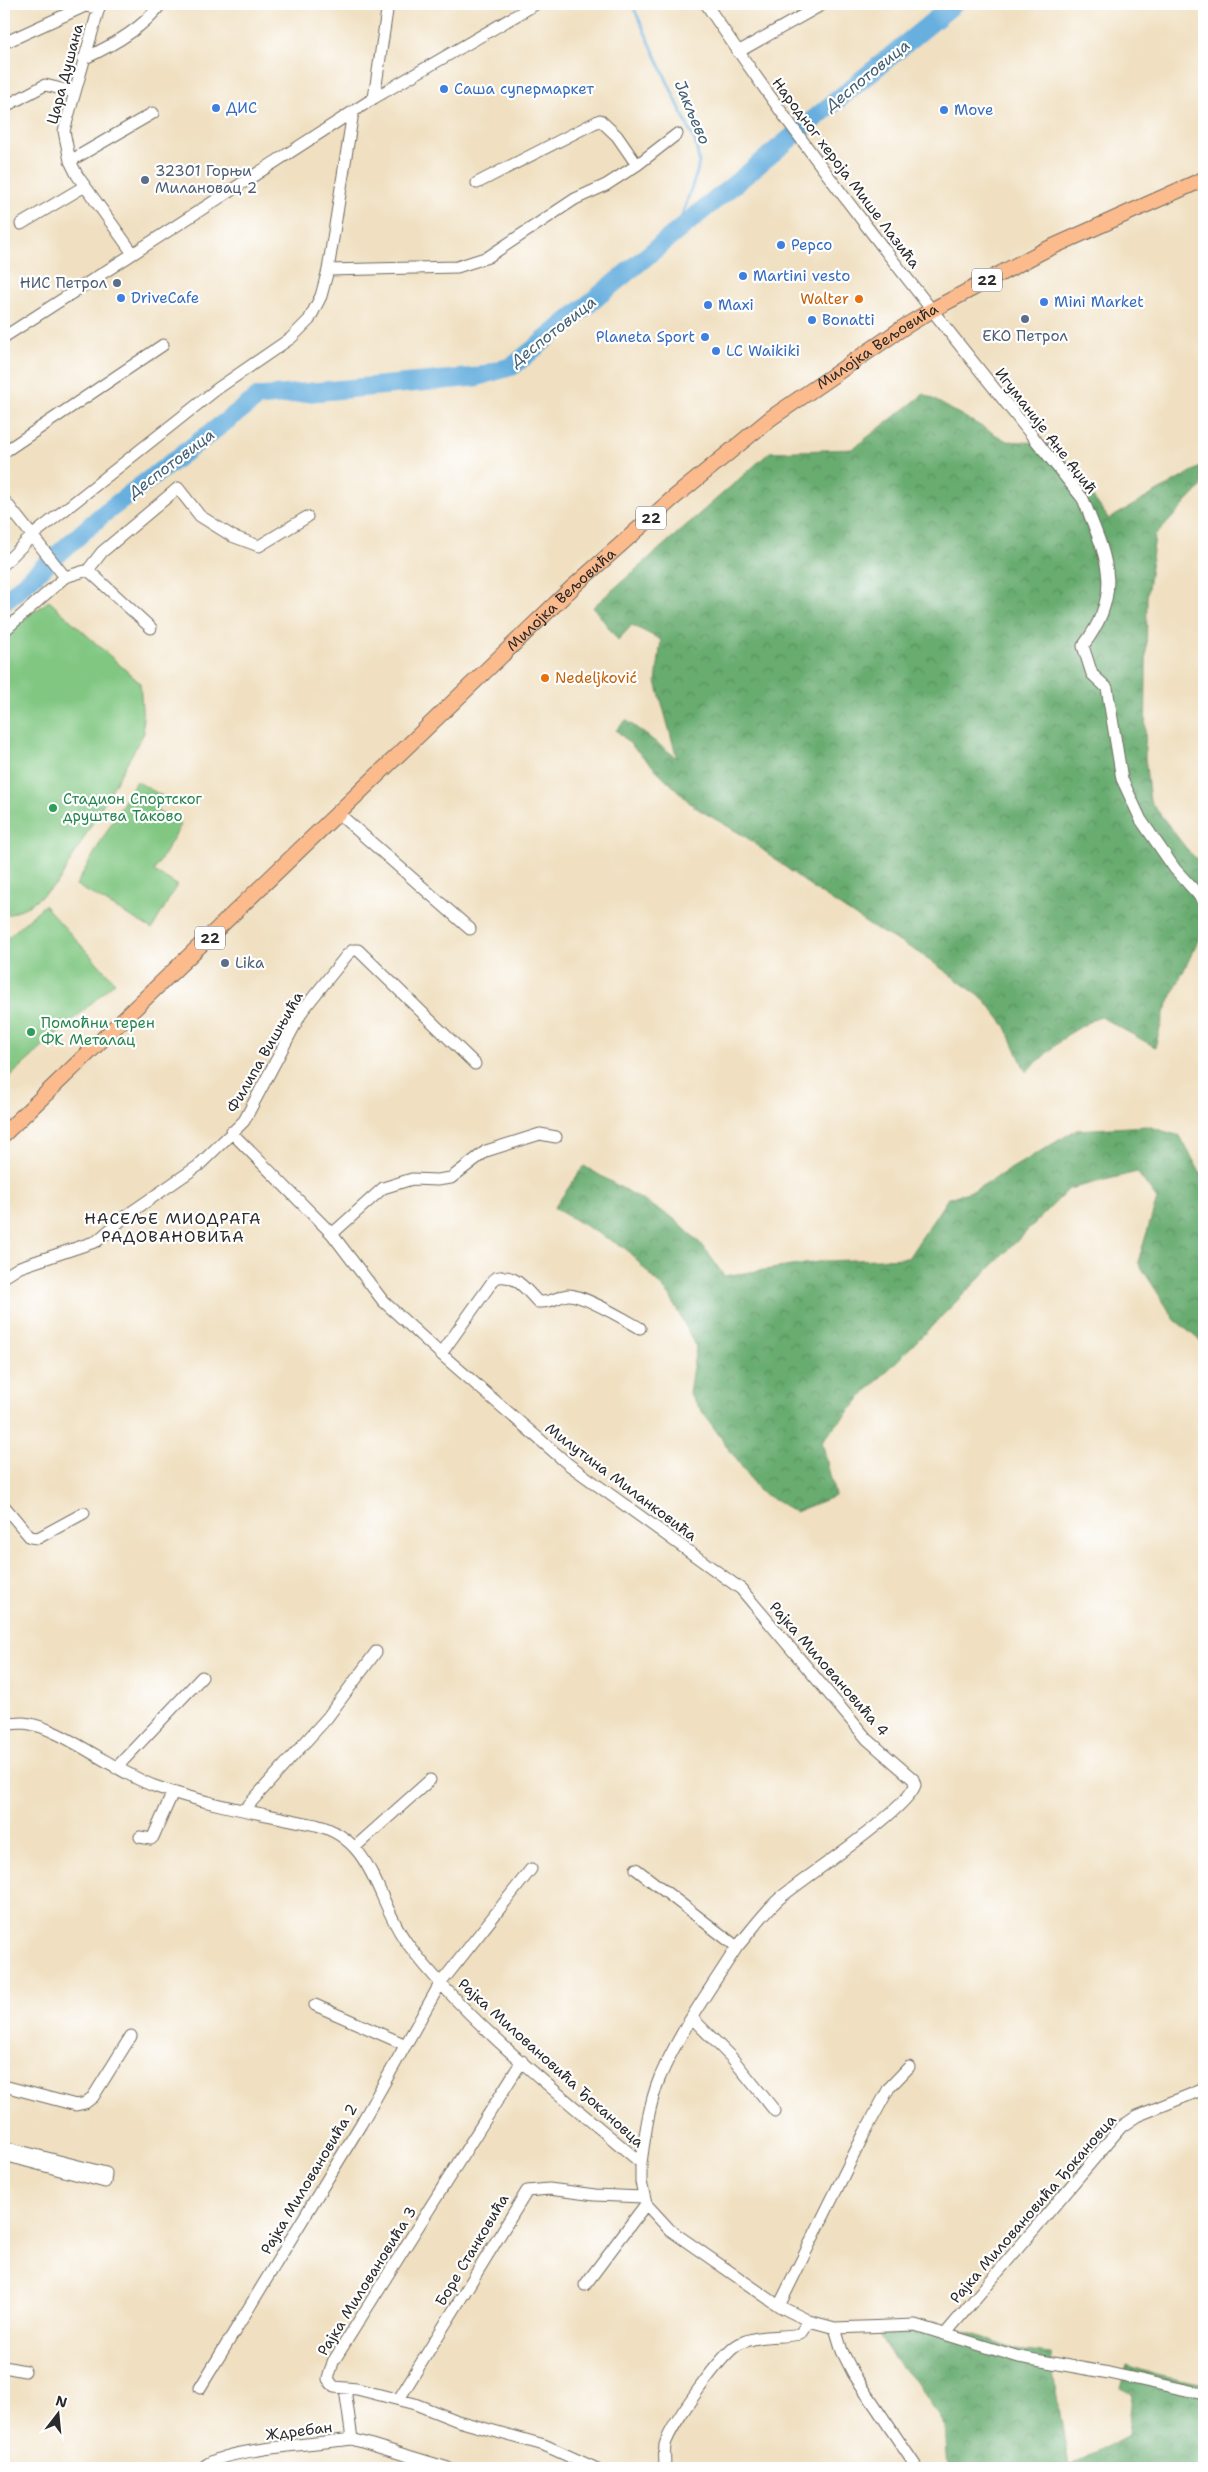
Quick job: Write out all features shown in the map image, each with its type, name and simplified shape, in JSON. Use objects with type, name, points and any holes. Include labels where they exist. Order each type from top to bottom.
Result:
[{"type":"main road","name":"Милојка Вељовића","points":[[4,1134],[574,586],[671,500],[784,408],[932,310],[1080,233],[1204,178]]},
{"type":"street","points":[[83,59],[105,49],[126,35],[144,22],[161,4]]},
{"type":"street","points":[[374,98],[388,4]]},
{"type":"street","points":[[4,336],[374,98],[536,4]]},
{"type":"street","name":"Народног хероја Мише Лазића","points":[[706,4],[785,119],[932,310]]},
{"type":"street","points":[[738,52],[823,4]]},
{"type":"street","points":[[4,43],[84,6],[99,6]]},
{"type":"street","name":"Цара Душана","points":[[99,6],[64,131],[70,161],[85,186],[132,252]]},
{"type":"street","points":[[4,107],[44,85],[74,92]]},
{"type":"street","points":[[4,564],[33,535],[217,389],[291,338],[309,320],[321,296],[328,270],[353,112]]},
{"type":"street","points":[[70,161],[153,113]]},
{"type":"street","points":[[478,183],[600,120],[617,136],[638,165]]},
{"type":"street","points":[[328,270],[457,267],[473,263],[488,257],[575,199],[613,181],[638,165],[677,134]]},
{"type":"street","points":[[21,224],[85,186]]},
{"type":"street","name":"Игуманије Ане Аџић","points":[[932,310],[1083,499],[1104,551],[1109,592],[1096,629],[1083,646],[1092,674],[1107,688],[1122,779],[1141,820],[1175,869],[1204,901]]},
{"type":"street","points":[[4,452],[162,345]]},
{"type":"street","points":[[4,631],[62,574],[88,570],[102,552],[178,488],[200,516],[232,536],[259,546],[307,516]]},
{"type":"street","points":[[4,500],[62,574]]},
{"type":"street","points":[[88,570],[151,628]]},
{"type":"street","points":[[338,814],[470,929]]},
{"type":"street","name":"Филипа Вишњића","points":[[4,1277],[20,1267],[96,1241],[127,1214],[198,1166],[244,1121],[303,1010],[353,950],[358,950],[475,1064]]},
{"type":"street","name":"Милутина Миланковића","points":[[231,1132],[332,1234],[383,1301],[440,1354],[568,1464],[741,1590]]},
{"type":"street","points":[[332,1234],[383,1188],[412,1179],[437,1180],[451,1178],[486,1151],[540,1134],[556,1137]]},
{"type":"street","points":[[440,1354],[495,1278],[504,1275],[514,1278],[538,1302],[550,1303],[567,1295],[580,1297],[640,1328]]},
{"type":"street","points":[[4,1506],[30,1537],[38,1538],[84,1513]]},
{"type":"street","name":"Рајка Миловановића 4","points":[[641,2163],[648,2116],[660,2078],[680,2038],[737,1947],[778,1900],[910,1797],[915,1785],[909,1774],[867,1739],[741,1590]]},
{"type":"street","points":[[244,1810],[327,1718],[376,1652]]},
{"type":"street","points":[[116,1768],[202,1677]]},
{"type":"street","name":"Рајка Миловановића Ђокановца","points":[[4,1725],[23,1723],[53,1732],[116,1768],[156,1787],[244,1810],[332,1829],[345,1837],[355,1847],[375,1879],[392,1920],[440,1984],[522,2061],[641,2163],[644,2201]]},
{"type":"street","points":[[355,1847],[430,1780]]},
{"type":"street","points":[[140,1838],[151,1839],[173,1792]]},
{"type":"street","points":[[636,1868],[737,1947]]},
{"type":"street","name":"Рајка Миловановића Ђокановца","points":[[440,1984],[531,1869]]},
{"type":"street","name":"Рајка Миловановића 2","points":[[200,2388],[361,2124],[440,1984]]},
{"type":"street","points":[[315,2005],[406,2045]]},
{"type":"street","points":[[693,2019],[732,2058],[775,2111]]},
{"type":"street","points":[[4,2086],[76,2105],[85,2103],[93,2098],[131,2036]]},
{"type":"street","name":"Рајка Миловановића 3","points":[[345,2389],[334,2387],[328,2379],[333,2362],[522,2061]]},
{"type":"street","points":[[779,2306],[864,2132],[889,2088],[909,2067]]},
{"type":"street","name":"Рајка Миловановића Ђокановца","points":[[946,2333],[1121,2127],[1137,2116],[1204,2088]]},
{"type":"street","points":[[4,2146],[106,2173],[104,2182],[4,2155]]},
{"type":"street","name":"Боре Станковића","points":[[399,2399],[527,2192],[549,2189],[644,2201]]},
{"type":"street","points":[[585,2285],[644,2201],[670,2230],[779,2306],[808,2322],[835,2328],[915,2325],[1019,2357],[1146,2380],[1204,2394]]},
{"type":"street","points":[[665,2468],[665,2445],[672,2430],[725,2354],[738,2344],[752,2339],[800,2334],[808,2322]]},
{"type":"street","points":[[835,2328],[842,2351],[853,2373],[918,2468]]},
{"type":"street","points":[[4,2367],[25,2371]]},
{"type":"street","points":[[345,2389],[357,2389],[399,2399],[458,2421],[544,2445],[595,2468]]},
{"type":"street","name":"Ждребан","points":[[203,2468],[222,2457],[246,2452],[352,2439],[345,2389]]},
{"type":"street","points":[[352,2439],[448,2468]]},
{"type":"green space","points":[[924,394],[1007,441],[1054,444],[1109,519],[1200,467],[1202,486],[1155,536],[1147,597],[1145,758],[1150,801],[1189,852],[1204,865],[1204,928],[1165,1010],[1155,1047],[1099,1016],[1067,1035],[1026,1072],[1006,1027],[985,1000],[920,953],[872,927],[814,889],[746,837],[693,806],[616,730],[626,720],[677,758],[656,682],[661,640],[632,625],[618,640],[593,607],[770,452],[852,449]]},
{"type":"green space","name":"Стадион Спортског друштва Таково","points":[[49,601],[140,683],[144,733],[58,883],[28,906],[4,917],[4,639],[22,621]]},
{"type":"green space","points":[[136,781],[164,797],[157,811],[181,825],[154,871],[177,885],[152,929],[76,885]]},
{"type":"green space","name":"Помоћни терен ФК Металац","points":[[44,905],[115,982],[4,1082],[4,941]]},
{"type":"green space","points":[[1147,1126],[1180,1136],[1204,1180],[1204,1344],[1175,1320],[1138,1262],[1157,1199],[1137,1172],[1069,1189],[867,1391],[822,1441],[835,1496],[795,1512],[759,1491],[689,1393],[696,1347],[670,1296],[626,1249],[554,1208],[584,1166],[673,1218],[703,1246],[724,1276],[825,1261],[908,1258],[948,1198],[975,1190],[1076,1130]]},
{"type":"green space","points":[[938,2321],[1016,2350],[1050,2354],[1069,2467],[1128,2435],[1132,2394],[1120,2388],[1127,2365],[1156,2375],[1204,2385],[1204,2468],[948,2468],[945,2427],[920,2387],[894,2359],[876,2330]]},
{"type":"waterway","name":"Јакљево","points":[[632,4],[696,144],[699,162],[697,172],[676,233]]},
{"type":"waterway","name":"Деспотовица","points":[[4,602],[102,515],[258,397],[476,377],[513,366],[954,4]]},
{"type":"place","name":"Саша супермаркет","points":[[444,89]]},
{"type":"place","name":"ДИС","points":[[216,108]]},
{"type":"place","name":"Move","points":[[944,110]]},
{"type":"place","name":"32301 Горњи Милановац 2","points":[[145,180]]},
{"type":"place","name":"Pepco","points":[[781,245]]},
{"type":"place","name":"Martini vesto","points":[[743,276]]},
{"type":"place","name":"НИС Петрол","points":[[117,283]]},
{"type":"place","name":"DriveCafe","points":[[121,298]]},
{"type":"place","name":"Walter","points":[[859,299]]},
{"type":"place","name":"Mini Market","points":[[1044,302]]},
{"type":"place","name":"Maxi","points":[[708,305]]},
{"type":"place","name":"ЕКО Петрол","points":[[1025,319]]},
{"type":"place","name":"Bonatti","points":[[812,320]]},
{"type":"place","name":"Planeta Sport","points":[[705,337]]},
{"type":"place","name":"LC Waikiki","points":[[716,351]]},
{"type":"place","name":"Nedeljković","points":[[545,678]]},
{"type":"place","name":"Стадион Спортског друштва Таково","points":[[53,808]]},
{"type":"place","name":"Lika","points":[[225,963]]},
{"type":"place","name":"Помоћни терен ФК Металац","points":[[31,1032]]},
{"type":"district","name":"НАСЕЉЕ МИОДРАГА РАДОВАНОВИЋА","points":[[173,1227]]}]
